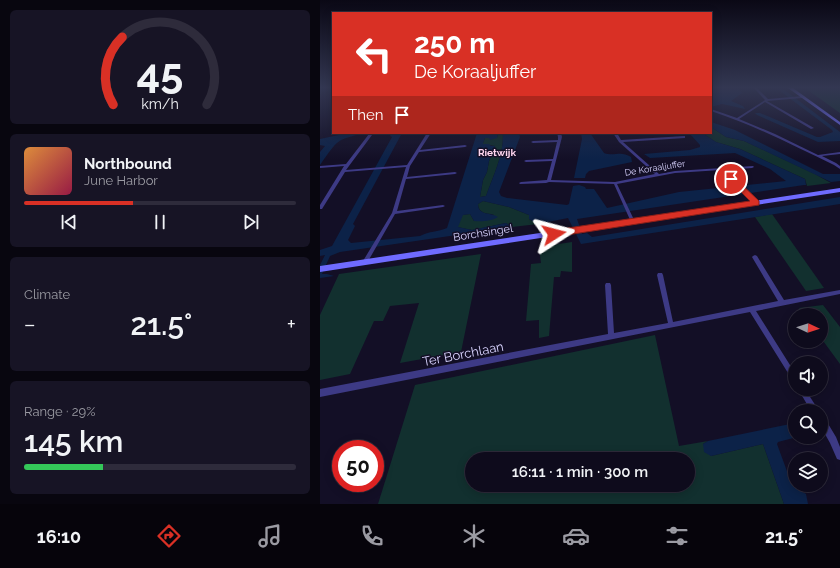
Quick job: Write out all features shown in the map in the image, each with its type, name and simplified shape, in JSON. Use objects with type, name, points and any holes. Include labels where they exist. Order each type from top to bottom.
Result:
[{"type":"main road","points":[[822,112],[840,124]]},
{"type":"main road","name":"Borchsingel","points":[[320,269],[840,190]]},
{"type":"street","points":[[716,112],[738,118],[835,164],[840,168]]},
{"type":"street","points":[[738,118],[749,112]]},
{"type":"street","points":[[784,112],[812,128]]},
{"type":"street","points":[[365,262],[394,213],[408,166],[427,134]]},
{"type":"street","points":[[549,181],[559,141],[559,134]]},
{"type":"street","points":[[616,134],[620,141],[658,175]]},
{"type":"street","points":[[320,208],[347,165],[370,135]]},
{"type":"street","points":[[620,141],[684,137]]},
{"type":"street","points":[[533,142],[559,141]]},
{"type":"street","points":[[418,151],[465,146]]},
{"type":"street","points":[[817,156],[840,153]]},
{"type":"street","points":[[526,161],[554,160]]},
{"type":"street","points":[[320,167],[347,165]]},
{"type":"street","points":[[343,171],[408,166]]},
{"type":"street","name":"De Koraaljuffer","points":[[521,183],[549,181],[615,183],[675,172],[752,167]]},
{"type":"street","points":[[722,169],[756,203]]},
{"type":"street","points":[[405,178],[455,173]]},
{"type":"street","name":"De Koraaljuffer","points":[[615,183],[633,222]]},
{"type":"street","points":[[394,213],[443,206]]},
{"type":"street","points":[[755,257],[782,303]]},
{"type":"street","points":[[660,275],[671,324]]},
{"type":"street","points":[[608,285],[611,337]]},
{"type":"street","name":"Ter Borchlaan","points":[[320,393],[840,292]]},
{"type":"street","points":[[751,309],[788,368]]},
{"type":"street","points":[[828,432],[840,456]]},
{"type":"green space","points":[[712,128],[726,137],[744,141],[831,183],[807,186],[805,179],[740,149],[716,142],[704,134],[712,134]]},
{"type":"green space","points":[[498,134],[503,134],[500,157],[486,196],[480,197],[483,180],[495,146],[483,143],[485,138],[497,138]]},
{"type":"green space","points":[[483,201],[509,207],[529,215],[529,219],[538,224],[512,227],[506,223],[472,230],[457,227],[462,215],[470,214],[474,221],[494,214],[485,213],[479,209],[478,204]]},
{"type":"green space","points":[[772,214],[824,288],[806,291],[755,217]]},
{"type":"green space","points":[[572,242],[572,272],[561,271],[560,277],[554,277],[549,336],[539,338],[539,320],[526,321],[531,264],[541,263],[539,247]]},
{"type":"green space","points":[[481,254],[461,352],[400,363],[419,303],[390,306],[383,321],[374,321],[350,374],[320,380],[320,315],[339,274]]},
{"type":"green space","points":[[823,305],[825,308],[799,308]]},
{"type":"green space","points":[[828,311],[840,327],[840,364],[828,348]]},
{"type":"green space","points":[[655,335],[679,446],[708,441],[703,444],[711,456],[763,444],[784,504],[378,504],[382,492],[384,492],[384,485],[415,385]]},
{"type":"water","points":[[807,112],[813,112],[840,132],[840,141],[818,142],[755,113],[760,113],[817,137],[833,132]]},
{"type":"water","points":[[712,122],[735,130],[823,174],[840,174],[840,181],[831,182],[744,141],[726,137],[712,128]]},
{"type":"water","points":[[343,134],[361,134],[348,137],[338,142],[330,150],[320,165],[320,152],[325,146],[320,145],[320,139]]},
{"type":"water","points":[[391,134],[401,134],[353,224],[355,226],[348,240],[351,243],[420,236],[447,228],[477,134],[498,134],[497,138],[490,140],[489,138],[485,138],[483,143],[495,146],[483,180],[480,197],[486,196],[495,173],[502,149],[503,134],[519,134],[520,137],[499,192],[501,196],[507,198],[567,205],[569,204],[573,186],[579,185],[585,187],[586,189],[594,189],[607,208],[679,192],[786,181],[770,169],[735,153],[650,158],[644,154],[690,150],[700,147],[700,145],[690,134],[704,134],[716,142],[740,149],[805,179],[806,185],[577,219],[582,234],[587,233],[592,237],[840,197],[840,204],[581,244],[568,218],[538,224],[529,219],[529,215],[509,207],[483,201],[478,204],[480,210],[498,217],[490,220],[474,221],[470,214],[463,215],[458,227],[472,230],[506,223],[512,227],[340,252],[330,256],[322,274],[334,276],[320,278],[320,265],[325,255],[320,256],[320,250],[332,246],[392,137],[390,136]]},
{"type":"water","points":[[581,134],[591,134],[604,153],[624,154],[631,157],[632,162],[589,171],[585,178],[574,178],[582,139]]},
{"type":"water","points":[[788,424],[788,439],[778,442],[777,444],[788,474],[788,492],[804,492],[806,494],[808,504],[784,504],[763,444],[711,456],[704,452],[703,444],[708,441]]},
{"type":"district","name":"Rietwijk","points":[[497,152]]},
{"type":"route","points":[[554,234],[756,203],[731,179]]}]
